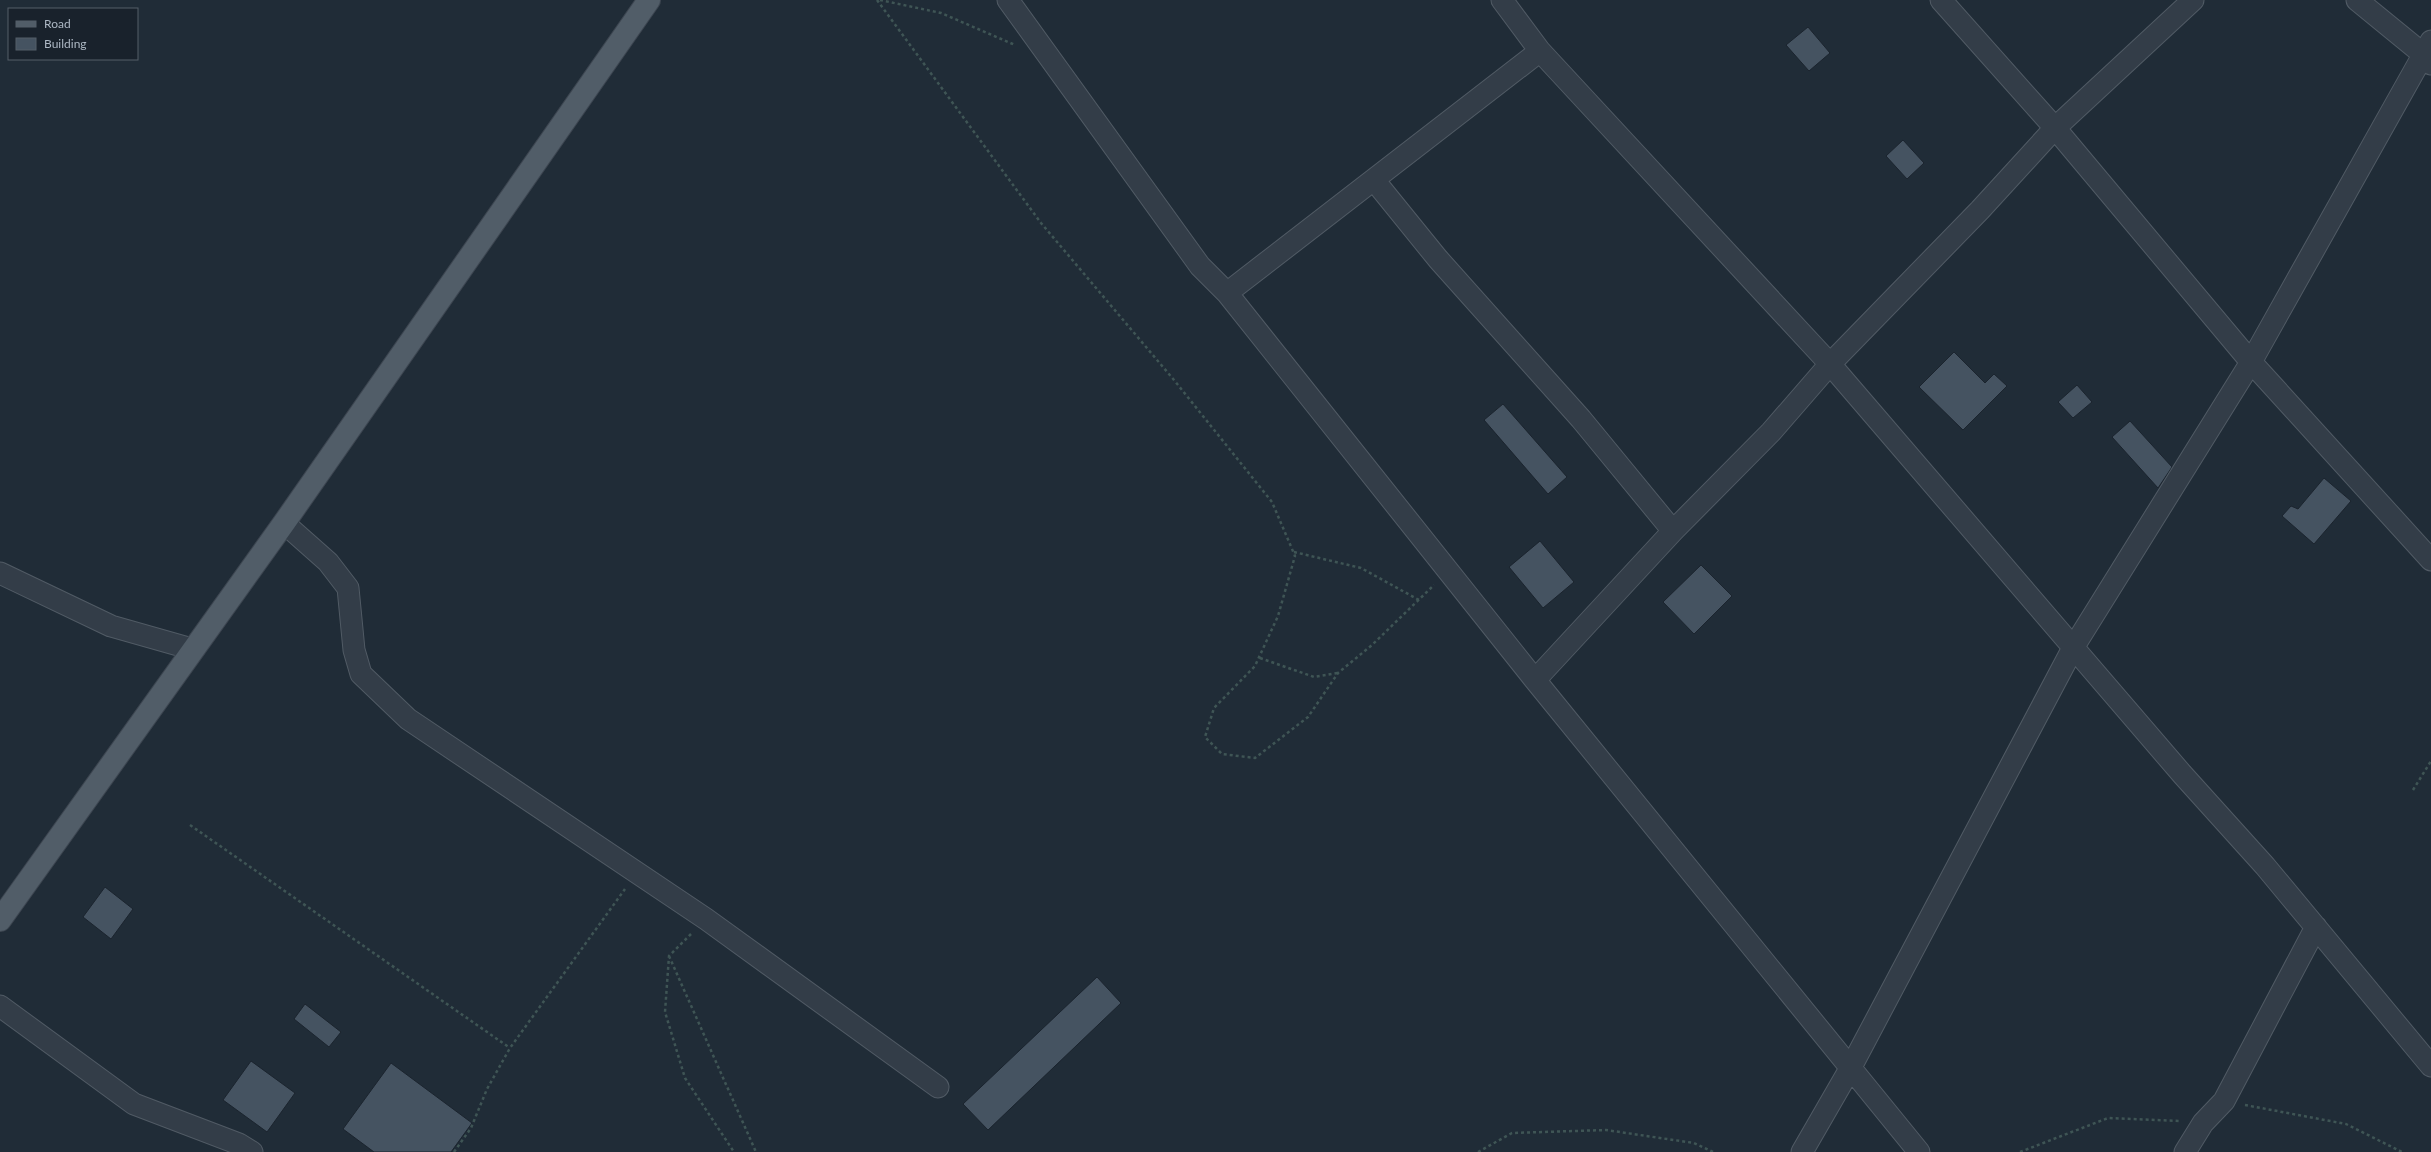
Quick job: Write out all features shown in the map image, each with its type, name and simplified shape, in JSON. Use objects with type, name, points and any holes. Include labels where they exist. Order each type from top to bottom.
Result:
[{"type":"main road","points":[[0,920],[284,522],[650,0]]},
{"type":"street","points":[[1008,0],[1200,266],[1227,293],[1535,680],[1919,1152]]},
{"type":"street","points":[[1502,0],[1540,51],[1830,364],[2073,648],[2265,866],[2431,1066]]},
{"type":"street","points":[[1941,0],[2055,128],[2251,362],[2431,560]]},
{"type":"street","points":[[1535,680],[1673,531],[1771,432],[1830,364],[1980,210],[2055,128],[2173,21],[2193,0]]},
{"type":"street","points":[[1802,1152],[1851,1067],[2073,648],[2251,362],[2428,53],[2357,0]]},
{"type":"street","points":[[1227,293],[1540,51]]},
{"type":"street","points":[[1374,180],[1438,259],[1581,418],[1673,531]]},
{"type":"street","points":[[284,522],[328,562],[348,588],[354,650],[361,674],[408,719],[636,874],[706,919],[938,1087]]},
{"type":"street","points":[[0,573],[112,626],[192,649]]},
{"type":"street","points":[[2186,1152],[2203,1123],[2224,1101],[2316,927]]},
{"type":"street","points":[[0,1006],[134,1104],[239,1144],[252,1152]]},
{"type":"path","points":[[877,0],[1041,223],[1174,380],[1272,502],[1295,556],[1278,616],[1255,666],[1214,708],[1205,737],[1222,754],[1256,758],[1308,717],[1338,673],[1372,645],[1448,571]]},
{"type":"path","points":[[880,0],[941,13],[1018,47]]},
{"type":"path","points":[[1293,552],[1362,568],[1419,600]]},
{"type":"path","points":[[1260,658],[1314,677],[1338,673]]},
{"type":"path","points":[[2413,790],[2431,761]]},
{"type":"path","points":[[190,825],[510,1048]]},
{"type":"path","points":[[454,1152],[471,1128],[487,1089],[510,1048],[636,874]]},
{"type":"path","points":[[706,919],[669,956],[665,1012],[685,1078],[734,1152]]},
{"type":"path","points":[[669,956],[756,1152]]},
{"type":"path","points":[[2224,1101],[2346,1124],[2402,1152]]},
{"type":"path","points":[[2020,1152],[2108,1118],[2203,1123]]},
{"type":"path","points":[[1478,1152],[1512,1132],[1606,1130],[1694,1143],[1713,1152]]},
{"type":"building","points":[[1808,27],[1830,53],[1809,71],[1786,45]]},
{"type":"building","points":[[1903,140],[1924,163],[1907,179],[1886,156]]},
{"type":"building","points":[[1954,352],[1985,383],[1994,374],[2007,386],[1963,430],[1919,387]]},
{"type":"building","points":[[2077,385],[2092,402],[2073,418],[2058,402]]},
{"type":"building","points":[[1503,404],[1567,477],[1548,494],[1484,420]]},
{"type":"building","points":[[2130,421],[2172,467],[2158,488],[2112,437]]},
{"type":"building","points":[[2324,478],[2351,501],[2314,544],[2282,516],[2291,506],[2298,509]]},
{"type":"building","points":[[1540,541],[1574,582],[1543,608],[1509,567]]},
{"type":"building","points":[[1701,565],[1732,596],[1694,634],[1663,602]]},
{"type":"building","points":[[105,887],[133,909],[111,939],[83,917]]},
{"type":"building","points":[[1097,977],[1121,1003],[988,1130],[963,1104]]},
{"type":"building","points":[[305,1004],[341,1032],[329,1047],[294,1019]]},
{"type":"building","points":[[251,1061],[295,1093],[267,1132],[223,1100]]},
{"type":"building","points":[[391,1063],[472,1123],[451,1152],[374,1152],[343,1129]]}]
